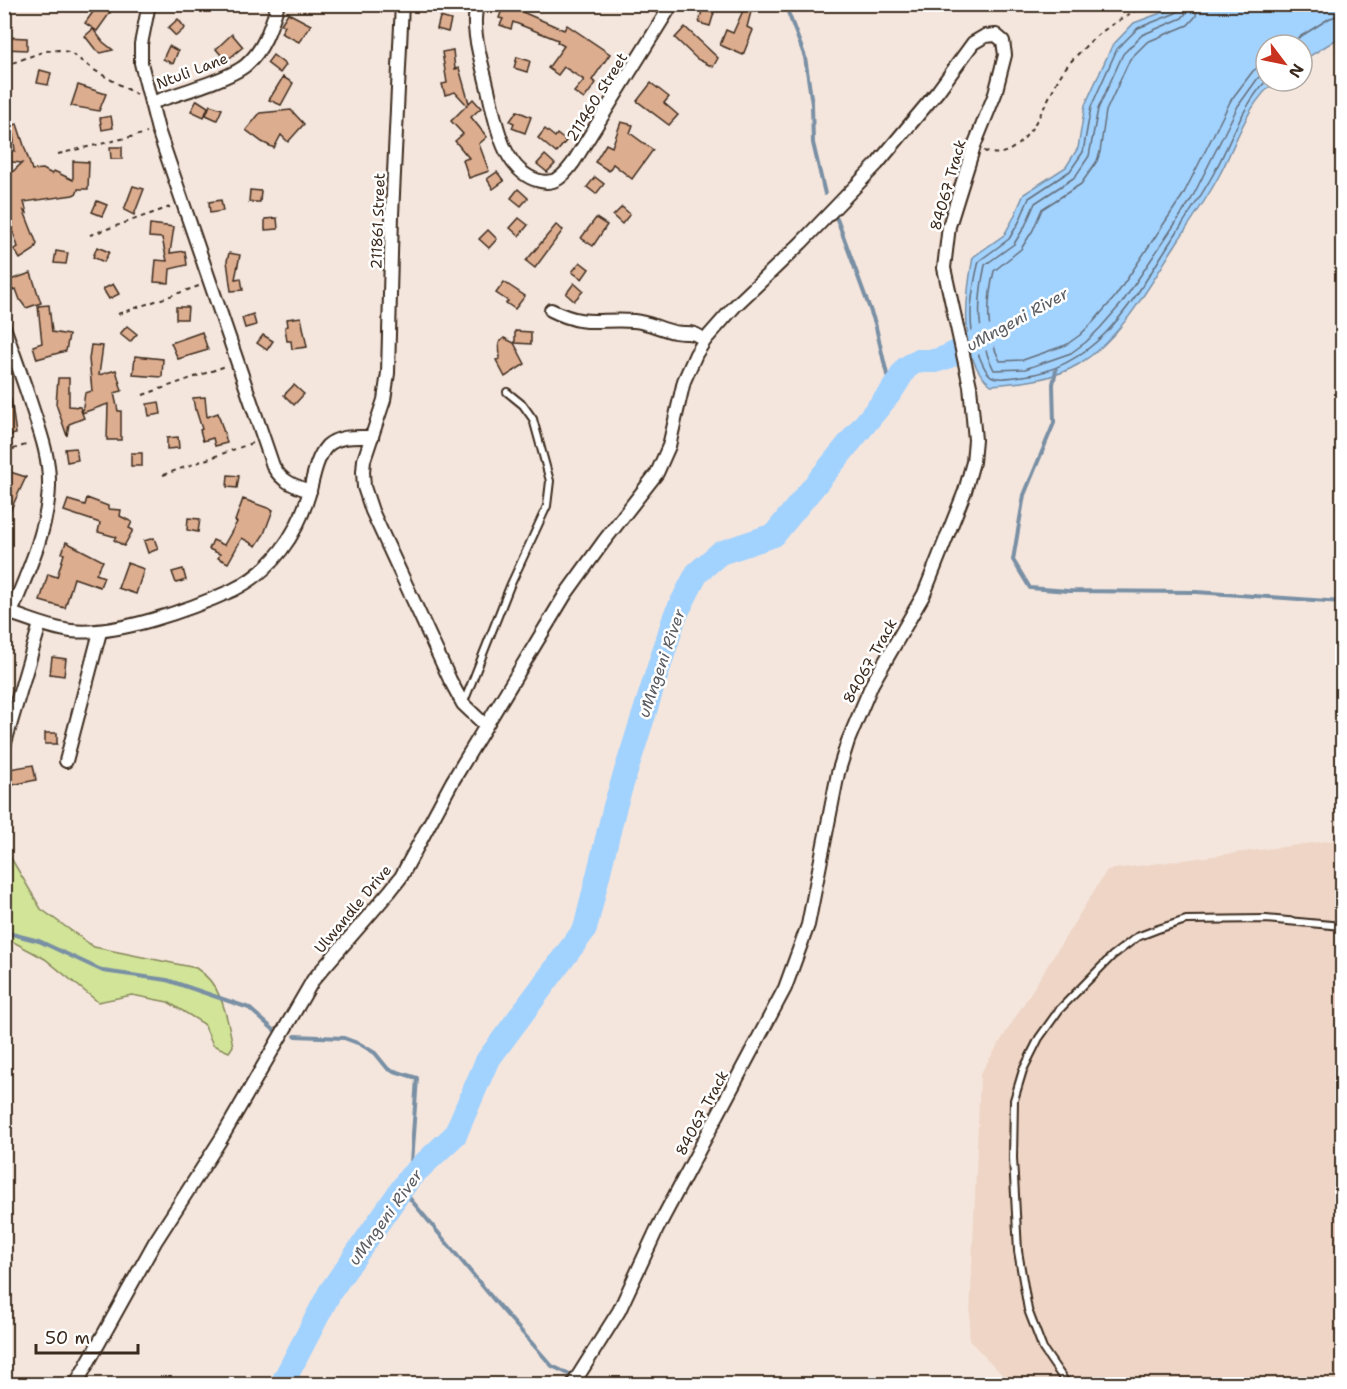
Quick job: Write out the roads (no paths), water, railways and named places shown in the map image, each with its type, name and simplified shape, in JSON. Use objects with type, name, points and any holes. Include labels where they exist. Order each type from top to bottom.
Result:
[{"type":"street","points":[[149,4],[141,44],[141,63],[158,130],[263,440],[277,473],[294,487],[310,491]]},
{"type":"street","name":"Ntuli Lane","points":[[150,97],[228,75],[244,67],[262,45],[278,4]]},
{"type":"street","name":"211861 Street","points":[[372,437],[384,400],[388,373],[392,214],[402,4]]},
{"type":"street","name":"211460 Street","points":[[478,4],[474,20],[496,123],[510,157],[519,169],[532,178],[554,182],[565,174],[672,4]]},
{"type":"street","name":"84067 Track","points":[[485,725],[573,583],[657,473],[669,446],[684,381],[705,340],[735,306],[801,243],[877,164],[938,91],[973,43],[985,36],[996,35],[1003,41],[1005,55],[996,94],[974,146],[949,226],[944,268],[970,386],[975,440],[973,462],[965,491],[924,594],[872,684],[848,741],[838,773],[808,926],[785,988],[657,1229],[619,1311],[573,1384]]},
{"type":"street","points":[[551,310],[570,320],[594,323],[616,320],[646,322],[675,332],[693,332],[705,340]]},
{"type":"street","points":[[4,327],[43,439],[49,468],[47,508],[33,558],[8,612],[40,624],[71,631],[100,632],[137,624],[245,584],[268,564],[287,542],[301,519],[316,468],[328,446],[345,437],[372,437],[364,460],[363,472],[367,498],[433,645],[463,704],[485,725]]},
{"type":"street","points":[[4,746],[40,624]]},
{"type":"street","points":[[66,761],[100,632]]},
{"type":"street","name":"Ulwandle Drive","points":[[76,1384],[155,1242],[233,1119],[313,980],[400,877],[485,725]]},
{"type":"lane","points":[[463,704],[519,564],[543,516],[550,492],[548,468],[532,415],[507,392]]},
{"type":"lane","points":[[1067,1384],[1043,1349],[1028,1310],[1018,1251],[1013,1158],[1014,1100],[1023,1070],[1039,1038],[1059,1010],[1112,956],[1137,937],[1158,929],[1186,920],[1266,919],[1342,926]]},
{"type":"water","points":[[1177,5],[1342,5],[1342,36],[1314,54],[1314,33],[1254,33],[1254,93],[1264,93],[1243,124],[1215,183],[1134,310],[1109,340],[1079,364],[1047,377],[1025,382],[991,385],[980,374],[969,343],[967,307],[973,257],[1004,235],[1024,194],[1066,167],[1078,148],[1085,105],[1112,46],[1134,23]]},
{"type":"waterway","points":[[785,4],[805,57],[812,104],[813,143],[825,194]]},
{"type":"waterway","points":[[837,219],[875,323],[891,392]]},
{"type":"waterway","name":"uMngeni River","points":[[282,1384],[330,1292],[410,1177],[455,1135],[487,1061],[585,929],[615,806],[675,616],[697,573],[720,553],[774,535],[891,392],[906,368],[917,361],[935,361],[947,357],[986,337]]},
{"type":"waterway","points":[[1056,370],[1053,384],[1054,423],[1024,495],[1013,560],[1030,588],[1068,591],[1196,592],[1342,602]]},
{"type":"waterway","points":[[4,932],[39,941],[103,971],[167,980],[249,1008],[274,1030]]},
{"type":"waterway","points":[[295,1036],[344,1038],[375,1053],[388,1069],[417,1078],[410,1177]]},
{"type":"waterway","points":[[402,1189],[552,1366],[573,1376]]},
{"type":"waterway","points":[[580,1378],[633,1384]]}]
